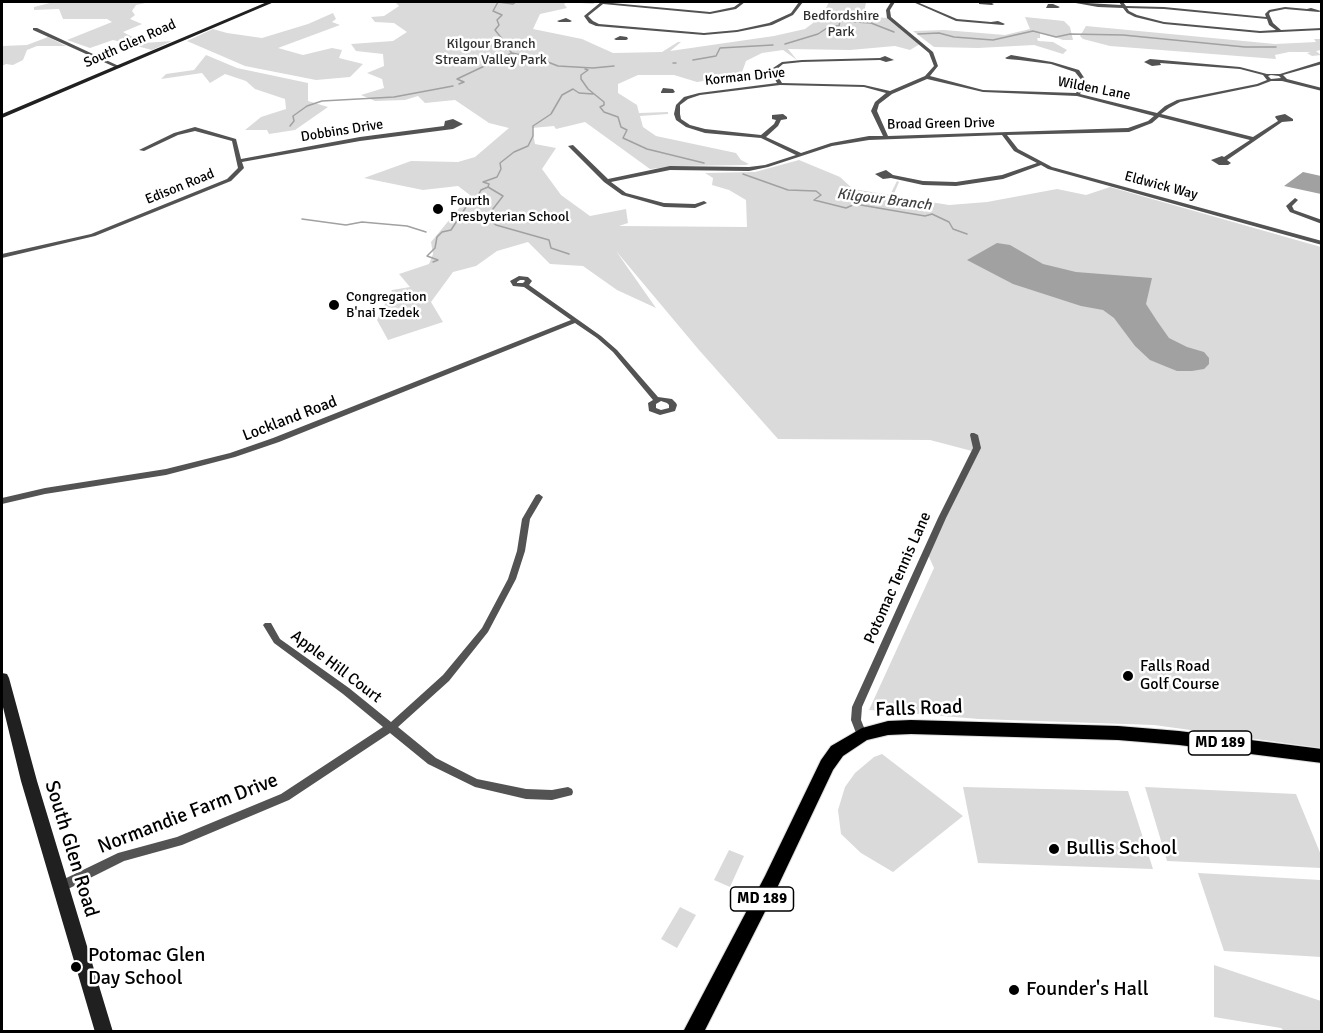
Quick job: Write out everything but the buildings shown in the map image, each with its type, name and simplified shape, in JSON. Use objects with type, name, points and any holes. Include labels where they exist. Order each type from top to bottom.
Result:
[{"type":"main road","name":"South Glen Road","points":[[2,116],[271,2]]},
{"type":"main road","name":"South Glen Road","points":[[2,678],[29,782],[104,1032]]},
{"type":"main road","name":"Falls Road","points":[[693,1032],[771,882],[827,765],[837,751],[862,735],[888,728],[911,727],[1118,733],[1179,738],[1322,756]]},
{"type":"street","points":[[589,20],[588,13],[602,2],[710,13],[735,8],[743,2]]},
{"type":"street","points":[[581,21],[589,20],[598,25],[686,33],[750,29],[779,21],[792,14],[801,2]]},
{"type":"street","points":[[886,137],[876,115],[875,107],[890,93],[927,77],[936,66],[934,55],[889,17],[888,10],[893,2]]},
{"type":"street","points":[[915,2],[956,20],[992,23]]},
{"type":"street","points":[[1056,6],[1071,2],[1268,18]]},
{"type":"street","points":[[1121,2],[1136,16],[1156,22],[1260,32],[1322,29]]},
{"type":"street","points":[[1169,2],[1170,9]]},
{"type":"street","points":[[1281,32],[1272,26],[1268,12],[1274,9],[1306,10]]},
{"type":"street","points":[[622,37],[628,28]]},
{"type":"street","points":[[35,29],[119,67]]},
{"type":"street","points":[[1017,58],[1053,63],[1077,71],[1085,82],[1077,95]]},
{"type":"street","points":[[780,84],[774,73],[775,68],[782,63],[880,59]]},
{"type":"street","points":[[1156,61],[1240,68],[1322,90]]},
{"type":"street","points":[[1269,77],[1322,62]]},
{"type":"street","points":[[1280,75],[1285,78],[1284,80]]},
{"type":"street","name":"Wilden Lane","points":[[927,77],[983,91],[1077,95],[1254,140]]},
{"type":"street","name":"Broad Green Drive","points":[[606,181],[670,168],[749,169],[774,164],[845,141],[886,137],[1129,130],[1150,122],[1167,107],[1179,101],[1258,85],[1269,77]]},
{"type":"street","name":"Korman Drive","points":[[801,155],[762,137],[705,131],[688,126],[679,120],[676,110],[686,98],[699,94],[780,84],[864,86],[890,93]]},
{"type":"street","points":[[671,93],[686,98]]},
{"type":"street","points":[[762,137],[776,125],[779,119]]},
{"type":"street","points":[[1225,159],[1281,121]]},
{"type":"street","name":"Dobbins Drive","points":[[239,161],[330,144],[449,126]]},
{"type":"street","points":[[142,150],[182,131],[195,129],[234,140],[233,144],[239,161]]},
{"type":"street","name":"Eldwick Way","points":[[1004,135],[1016,150],[1040,164],[1322,243]]},
{"type":"street","points":[[571,146],[606,181],[624,194],[649,202],[685,206],[704,203]]},
{"type":"street","name":"Edison Road","points":[[2,256],[93,235],[173,204],[229,180],[241,168],[239,161]]},
{"type":"street","points":[[891,176],[923,183],[956,184],[1004,177],[1040,164]]},
{"type":"street","points":[[1295,200],[1289,206],[1292,211],[1322,222]]},
{"type":"street","points":[[525,285],[615,351],[657,400]]},
{"type":"street","name":"Lockland Road","points":[[2,501],[45,491],[166,472],[232,455],[286,436],[575,321]]},
{"type":"street","name":"Potomac Tennis Lane","points":[[862,735],[856,720],[857,706],[942,518],[977,448],[974,435]]},
{"type":"street","name":"Normandie Farm Drive","points":[[62,886],[122,856],[178,842],[285,797],[390,728],[446,678],[485,630],[512,579],[521,551],[526,519],[532,505],[539,497]]},
{"type":"street","name":"Apple Hill Court","points":[[268,625],[277,641],[346,691],[432,761],[475,783],[526,794],[552,795],[568,792]]},
{"type":"green space","points":[[54,2],[150,2],[136,5],[132,11],[135,15],[130,19],[142,24],[123,32],[144,43],[172,41],[152,50],[113,40],[90,48],[67,40],[112,22],[107,19],[63,19],[59,9],[34,10],[34,7]]},
{"type":"green space","name":"Falls Road Golf Course","points":[[395,2],[567,2],[564,4],[567,8],[540,14],[533,29],[582,39],[613,53],[662,52],[678,42],[681,42],[670,51],[774,36],[805,29],[813,23],[816,15],[823,14],[829,2],[866,2],[864,14],[859,13],[858,16],[888,18],[920,44],[910,50],[895,46],[850,50],[788,49],[797,60],[783,50],[762,53],[746,61],[741,75],[697,82],[674,75],[638,75],[618,84],[618,93],[637,105],[639,113],[668,112],[668,114],[640,116],[643,127],[656,136],[736,153],[741,160],[749,164],[745,165],[650,169],[585,122],[556,129],[554,126],[532,128],[535,144],[556,148],[542,169],[561,195],[590,216],[626,209],[628,223],[619,226],[747,227],[746,200],[729,190],[712,185],[713,178],[705,173],[755,172],[799,160],[840,177],[853,189],[890,195],[897,181],[899,182],[893,196],[949,205],[987,202],[1057,189],[1086,195],[1110,187],[1321,247],[1321,748],[1154,725],[979,719],[869,710],[934,568],[925,548],[972,451],[930,440],[778,439],[616,251],[656,308],[617,290],[583,266],[550,264],[528,242],[497,251],[476,266],[453,272],[431,302],[443,322],[388,340],[377,320],[392,290],[410,287],[399,274],[429,264],[433,254],[431,242],[470,195],[458,186],[423,190],[364,178],[411,161],[458,162],[475,157],[509,128],[489,123],[455,100],[425,103],[418,96],[405,100],[375,101],[361,95],[384,88],[382,79],[367,73],[384,66],[383,54],[356,51],[351,44],[393,41],[407,32],[394,23],[375,22],[371,17],[384,16],[399,6]]},
{"type":"green space","points":[[567,2],[596,2],[593,4]]},
{"type":"green space","points":[[333,13],[336,19],[332,22],[340,25],[278,48],[303,55],[332,48],[342,50],[339,58],[363,64],[350,77],[316,80],[245,66],[187,41],[213,29],[262,38],[308,24]]},
{"type":"green space","points":[[1025,17],[1064,21],[1070,27],[1073,40],[1063,40],[1040,32],[1040,38],[1037,38],[1038,41],[1053,42],[1067,50],[1063,54],[1034,45],[978,48],[934,47],[913,31],[944,30],[1005,35],[1030,29]]},
{"type":"green space","points":[[1086,26],[1275,44],[1316,42],[1314,39],[1321,39],[1321,50],[1316,51],[1321,55],[1312,56],[1307,53],[1311,52],[1289,52],[1275,55],[1276,59],[1110,46],[1083,39],[1080,36]]},
{"type":"green space","points":[[48,37],[66,46],[37,46],[27,50],[23,60],[13,65],[2,66],[2,46],[27,45]]},
{"type":"green space","points":[[206,55],[237,68],[308,83],[308,101],[328,107],[295,130],[269,134],[267,130],[245,130],[261,117],[286,109],[285,99],[255,89],[246,81],[225,74],[210,83],[202,73],[161,79],[166,74],[194,70]]},
{"type":"green space","points":[[882,754],[963,816],[893,872],[861,853],[841,834],[838,810],[845,787],[855,773],[874,757]]},
{"type":"green space","points":[[963,787],[1128,791],[1153,869],[978,863]]},
{"type":"green space","points":[[1145,787],[1296,794],[1321,855],[1321,868],[1167,861]]},
{"type":"green space","points":[[729,850],[744,856],[730,887],[714,880]]},
{"type":"green space","points":[[1198,873],[1320,880],[1321,957],[1224,951]]},
{"type":"green space","points":[[680,907],[696,915],[677,948],[661,939]]},
{"type":"green space","points":[[1214,965],[1321,1001],[1321,1031],[1284,1031],[1281,1028],[1214,1017]]},
{"type":"shaded area","points":[[1303,172],[1321,176],[1321,194],[1284,186]]},
{"type":"shaded area","points":[[997,243],[1010,245],[1043,264],[1076,272],[1152,278],[1146,304],[1157,321],[1169,338],[1204,352],[1209,358],[1209,364],[1204,369],[1177,371],[1150,360],[1135,346],[1114,318],[1103,310],[1081,306],[1013,284],[967,260]]},
{"type":"waterway","name":"Kilgour Branch","points":[[512,53],[509,50],[509,42],[503,40],[495,30],[499,25],[497,20],[502,15],[493,11],[498,2],[513,4],[516,2]]},
{"type":"waterway","points":[[785,44],[818,34],[830,26],[839,26],[840,21],[871,23],[894,32]]},
{"type":"waterway","points":[[918,34],[939,33],[954,37],[993,40],[1033,31],[1056,37],[1070,34],[1123,35],[1245,47],[1276,47]]},
{"type":"waterway","points":[[693,60],[716,56],[720,48],[773,45]]},
{"type":"waterway","points":[[459,84],[464,82],[457,79],[512,53]]},
{"type":"waterway","name":"Kilgour Branch","points":[[512,53],[540,59],[558,66],[593,68],[614,66]]},
{"type":"waterway","name":"Kilgour Branch","points":[[585,69],[588,70],[581,75],[581,79],[588,89],[604,102],[604,105],[600,107],[604,112],[618,117],[621,127],[627,130],[623,138],[647,149],[704,163]]},
{"type":"waterway","points":[[290,126],[294,121],[293,116],[307,106],[322,101],[394,97],[453,86]]},
{"type":"waterway","points":[[488,187],[489,184],[483,182],[497,177],[501,169],[500,163],[514,152],[528,146],[533,136],[533,126],[551,114],[562,95],[573,89],[579,93],[593,94]]},
{"type":"waterway","name":"Kilgour Branch","points":[[743,174],[788,190],[816,191],[821,195],[814,200],[846,208],[855,204],[925,216],[932,214],[949,222],[953,229],[967,234]]},
{"type":"waterway","points":[[433,262],[438,260],[427,256],[435,248],[437,237],[442,232],[451,230],[466,207],[475,201],[481,190],[488,187]]},
{"type":"waterway","points":[[488,187],[503,196],[486,218],[496,225],[549,240],[551,248],[569,254]]},
{"type":"waterway","points":[[302,219],[346,225],[362,222],[407,226],[426,232]]},
{"type":"place","name":"Fourth Presbyterian School","points":[[438,209]]},
{"type":"place","name":"Congregation B'nai Tzedek","points":[[334,305]]},
{"type":"place","name":"Falls Road Golf Course","points":[[1128,676]]},
{"type":"place","name":"Bullis School","points":[[1054,849]]},
{"type":"place","name":"Potomac Glen Day School","points":[[76,967]]},
{"type":"place","name":"Founder's Hall","points":[[1014,990]]},
{"type":"park label","name":"Bedfordshire Park","points":[[841,24]]},
{"type":"park label","name":"Kilgour Branch Stream Valley Park","points":[[491,52]]}]
